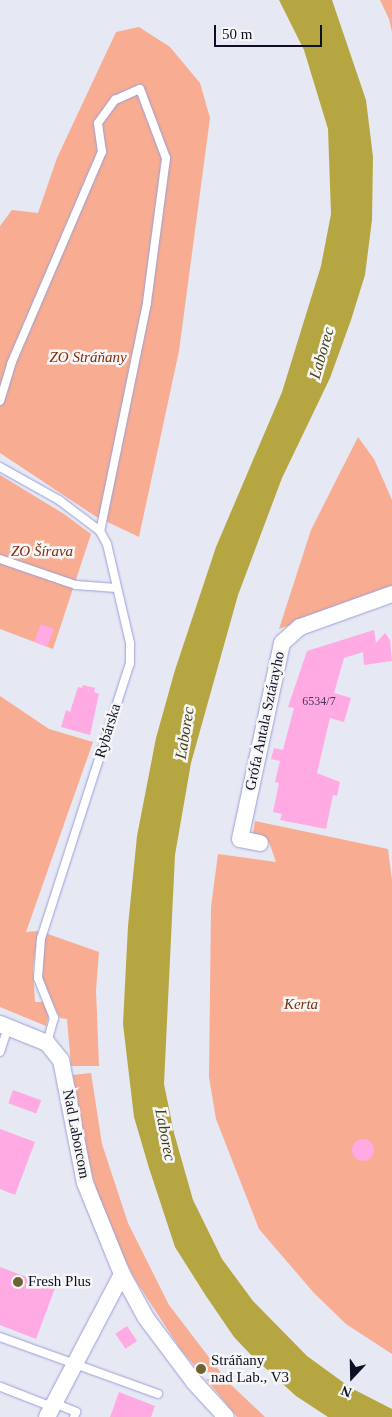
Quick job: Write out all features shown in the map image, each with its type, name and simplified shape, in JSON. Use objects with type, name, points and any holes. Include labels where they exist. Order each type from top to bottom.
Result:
[{"type":"street","name":"Grófa Antala Sztárayho","points":[[260,843],[240,839],[282,643],[300,628],[392,594]]},
{"type":"street","points":[[4,1026],[47,1043]]},
{"type":"street","name":"Nad Laborcom","points":[[47,1043],[61,1060],[85,1183],[122,1274],[146,1318],[194,1382],[226,1417]]},
{"type":"street","points":[[51,1409],[122,1274]]},
{"type":"lane","points":[[0,401],[11,364],[102,152],[98,123],[115,100],[140,89],[166,158],[147,304],[100,531],[58,500],[0,467]]},
{"type":"lane","name":"Rybárska","points":[[47,1043],[54,1018],[38,978],[41,938],[130,663],[130,642],[116,588],[108,544],[100,531]]},
{"type":"lane","points":[[0,559],[76,585],[116,588]]},
{"type":"lane","points":[[0,1052],[4,1026]]},
{"type":"lane","points":[[0,1337],[74,1366],[158,1394]]},
{"type":"lane","points":[[1,1387],[51,1409],[76,1412],[74,1417]]},
{"type":"green space","points":[[380,0],[392,0],[392,32],[389,19]]},
{"type":"green space","name":"ZO Stráňany","points":[[139,27],[170,47],[200,83],[210,118],[179,351],[139,537],[95,516],[0,453],[0,226],[12,210],[38,213],[57,158],[116,32]]},
{"type":"green space","points":[[358,437],[374,459],[392,500],[392,588],[279,629],[311,530]]},
{"type":"green space","name":"ZO Šírava","points":[[0,475],[64,514],[91,534],[53,649],[0,629]]},
{"type":"green space","points":[[0,696],[49,729],[93,742],[26,932],[38,931],[33,968],[35,1002],[43,1002],[49,1014],[46,1026],[0,1007]]},
{"type":"green space","name":"Kerta","points":[[255,821],[388,849],[392,880],[392,1354],[346,1324],[314,1293],[259,1229],[216,1119],[209,1077],[211,907],[218,854],[276,862],[269,842],[253,833]]},
{"type":"green space","points":[[45,933],[99,952],[96,990],[99,1066],[71,1066],[67,1019],[60,1018],[42,981],[41,962]]},
{"type":"green space","points":[[91,1073],[102,1144],[128,1223],[169,1305],[221,1373],[200,1372],[181,1350],[134,1278],[116,1241],[100,1203],[83,1140],[73,1075]]},
{"type":"green space","points":[[206,1379],[227,1381],[265,1417],[237,1417]]},
{"type":"water","name":"Laborec","points":[[279,0],[332,0],[366,100],[373,157],[372,220],[365,275],[351,320],[330,378],[282,478],[238,595],[191,763],[175,855],[164,1084],[174,1133],[193,1200],[222,1259],[253,1301],[307,1356],[351,1388],[392,1409],[392,1417],[328,1417],[296,1396],[234,1337],[175,1247],[134,1117],[123,1024],[128,926],[137,836],[156,738],[175,670],[216,547],[282,392],[321,266],[331,214],[328,129],[304,50]]},
{"type":"building","points":[[41,624],[54,629],[47,647],[34,642]]},
{"type":"building","points":[[374,630],[376,643],[385,633],[390,640],[392,661],[364,665],[363,652],[344,658],[334,693],[351,698],[344,722],[330,718],[317,773],[340,782],[337,796],[333,795],[326,829],[280,820],[282,814],[273,812],[279,783],[275,782],[280,761],[271,759],[274,748],[283,750],[294,708],[288,707],[307,651]]},
{"type":"building","points":[[83,685],[95,688],[94,692],[99,694],[90,735],[61,727],[66,710],[70,712],[78,687],[82,688]]},
{"type":"building","points":[[13,1090],[41,1100],[36,1113],[8,1103]]},
{"type":"building","points":[[0,1129],[35,1142],[15,1195],[0,1189]]},
{"type":"building","points":[[363,1139],[371,1142],[374,1150],[371,1158],[363,1161],[355,1158],[352,1150],[355,1142]]},
{"type":"building","points":[[0,1267],[55,1288],[36,1339],[0,1325]]},
{"type":"building","points":[[127,1326],[137,1341],[125,1349],[115,1334]]},
{"type":"building","points":[[119,1392],[155,1406],[151,1417],[110,1417]]},
{"type":"place","name":"Fresh Plus","points":[[18,1282]]},
{"type":"place","name":"Stráňany nad Lab., V3","points":[[201,1369]]}]
